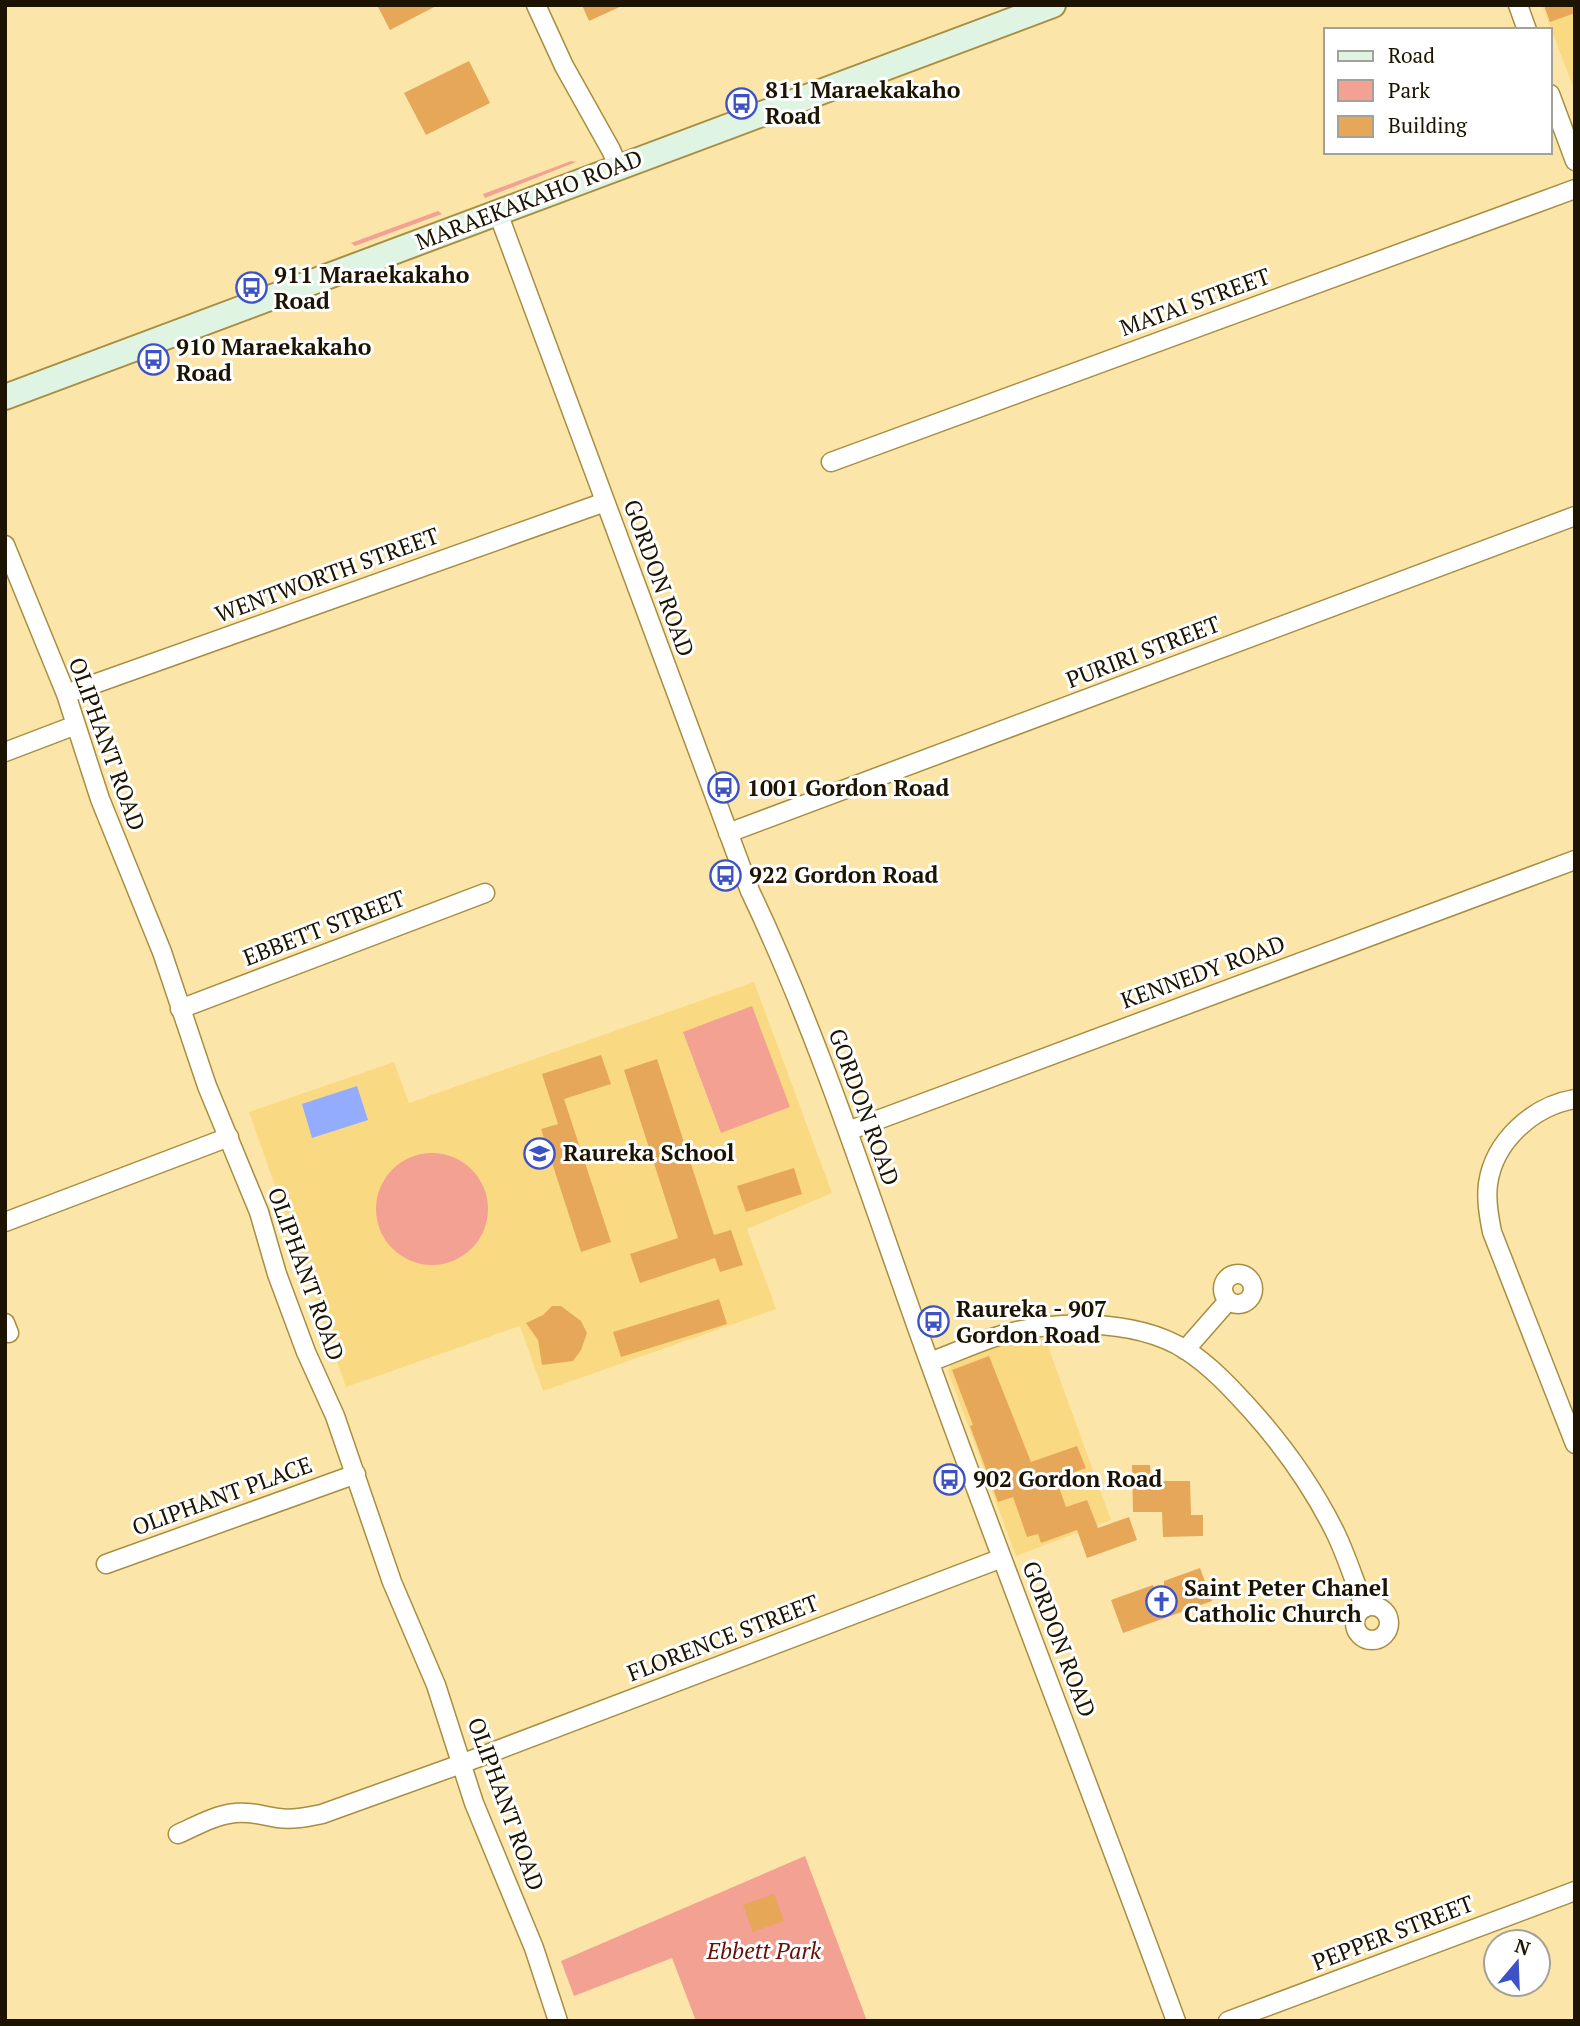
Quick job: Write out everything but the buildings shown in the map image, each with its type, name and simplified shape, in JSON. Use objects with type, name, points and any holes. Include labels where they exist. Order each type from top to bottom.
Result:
[{"type":"main road","name":"MARAEKAKAHO ROAD","points":[[5,397],[1053,5]]},
{"type":"street","points":[[536,5],[564,66],[618,166]]},
{"type":"street","points":[[1518,5],[1526,28]]},
{"type":"street","points":[[1552,99],[1575,161]]},
{"type":"street","name":"MATAI STREET","points":[[831,462],[1575,189]]},
{"type":"street","name":"GORDON ROAD","points":[[498,213],[750,891],[782,958],[848,1131],[1002,1558],[1176,2021]]},
{"type":"street","name":"WENTWORTH STREET","points":[[66,694],[605,502]]},
{"type":"street","name":"PURIRI STREET","points":[[728,833],[1575,516]]},
{"type":"street","name":"OLIPHANT ROAD","points":[[5,545],[66,694],[100,799],[162,952],[207,1086],[258,1212],[297,1329],[335,1416],[392,1582],[436,1685],[461,1764],[534,1948],[558,2021]]},
{"type":"street","points":[[5,752],[76,725]]},
{"type":"street","name":"KENNEDY ROAD","points":[[848,1131],[1575,860]]},
{"type":"street","name":"EBBETT STREET","points":[[180,1009],[485,893]]},
{"type":"street","points":[[1575,1099],[1545,1108],[1512,1134],[1493,1166],[1488,1182],[1487,1200],[1492,1232],[1575,1444]]},
{"type":"street","points":[[5,1222],[229,1137]]},
{"type":"street","points":[[1185,1350],[1228,1301]]},
{"type":"street","points":[[930,1362],[990,1338],[1075,1325],[1125,1328],[1185,1350],[1206,1365],[1233,1391],[1299,1471],[1337,1536],[1365,1608]]},
{"type":"street","name":"OLIPHANT PLACE","points":[[106,1564],[356,1474]]},
{"type":"street","name":"FLORENCE STREET","points":[[178,1834],[215,1818],[235,1813],[301,1819],[322,1814],[461,1764],[1002,1558]]},
{"type":"street","name":"PEPPER STREET","points":[[1228,2021],[1575,1891]]},
{"type":"shaded area","points":[[1542,5],[1575,5],[1575,92],[1552,28]]},
{"type":"shaded area","name":"Raureka School","points":[[754,982],[832,1193],[747,1229],[776,1309],[543,1391],[520,1326],[346,1387],[249,1112],[394,1062],[409,1103]]},
{"type":"shaded area","points":[[1045,1338],[1111,1520],[1016,1556],[948,1371],[954,1359],[1004,1343]]},
{"type":"green space","points":[[571,161],[576,162],[485,198],[483,194]]},
{"type":"green space","points":[[438,211],[442,214],[355,246],[351,243]]},
{"type":"green space","points":[[752,1006],[790,1107],[721,1133],[683,1032]]},
{"type":"green space","points":[[432,1153],[454,1157],[472,1169],[484,1187],[488,1209],[484,1231],[472,1249],[454,1261],[432,1265],[410,1261],[392,1249],[380,1231],[376,1209],[380,1187],[392,1169],[410,1157]]},
{"type":"green space","name":"Ebbett Park","points":[[805,1856],[867,2021],[696,2021],[672,1958],[574,1996],[561,1961]]},
{"type":"water","points":[[357,1086],[368,1120],[312,1138],[302,1104]]},
{"type":"place","name":"811 Maraekakaho Road","points":[[742,103]]},
{"type":"place","name":"911 Maraekakaho Road","points":[[251,288]]},
{"type":"place","name":"910 Maraekakaho Road","points":[[153,360]]},
{"type":"place","name":"1001 Gordon Road","points":[[724,788]]},
{"type":"place","name":"922 Gordon Road","points":[[726,875]]},
{"type":"place","name":"Raureka School","points":[[540,1153]]},
{"type":"place","name":"Raureka - 907 Gordon Road","points":[[933,1322]]},
{"type":"place","name":"902 Gordon Road","points":[[950,1479]]},
{"type":"place","name":"Saint Peter Chanel Catholic Church","points":[[1161,1601]]}]
